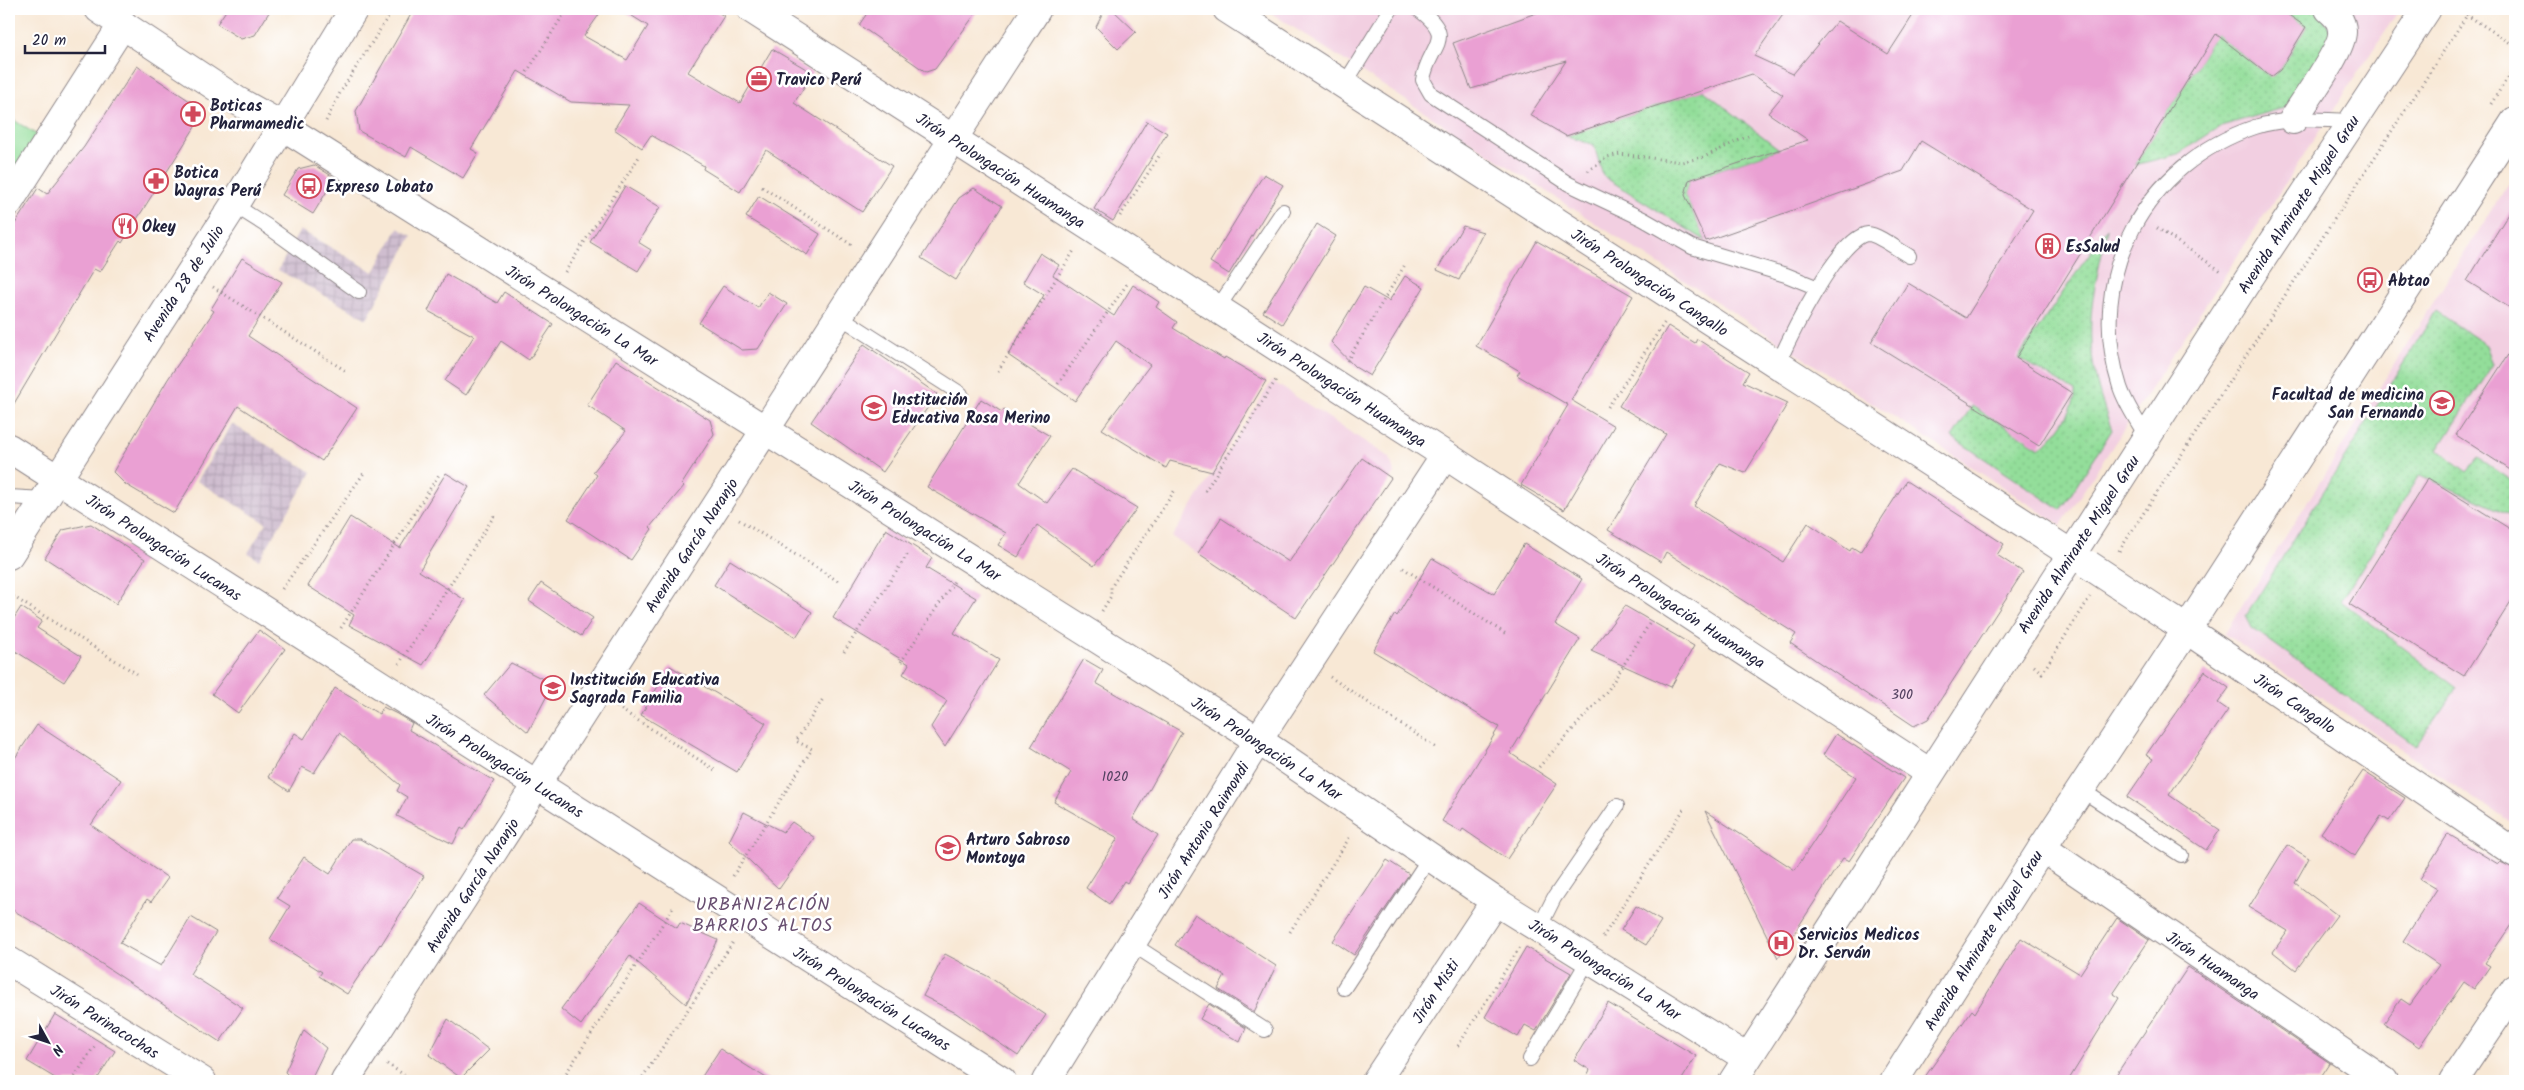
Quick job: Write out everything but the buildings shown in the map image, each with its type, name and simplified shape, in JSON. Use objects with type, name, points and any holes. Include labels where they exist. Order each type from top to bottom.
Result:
[{"type":"street","name":"Jirón Prolongación La Mar","points":[[99,9],[236,100],[281,125],[1258,740],[1495,901],[1747,1058]]},
{"type":"street","name":"Avenida 28 de Julio","points":[[9,555],[234,205],[281,125],[354,9]]},
{"type":"street","name":"Jirón Prolongación Huamanga","points":[[751,9],[1444,455],[1930,772]]},
{"type":"street","name":"Avenida García Naranjo","points":[[345,1081],[1037,9]]},
{"type":"street","name":"Jirón Prolongación Cangallo","points":[[1227,9],[1778,364],[2085,570]]},
{"type":"street","points":[[2293,120],[2339,46],[2343,32],[2338,16],[2329,9]]},
{"type":"street","name":"Avenida Almirante Miguel Grau","points":[[1732,1081],[1930,772],[2085,570],[2147,437],[2422,10]]},
{"type":"street","points":[[9,202],[123,24]]},
{"type":"street","name":"Avenida Almirante Miguel Grau","points":[[1894,1081],[2080,790],[2179,624],[2515,121]]},
{"type":"street","name":"Jirón Prolongación Lucanas","points":[[9,448],[51,489],[266,612],[1002,1081]]},
{"type":"street","name":"Jirón Antonio Raimondi","points":[[1046,1081],[1258,740],[1444,455]]},
{"type":"street","name":"Jirón Cangallo","points":[[2085,570],[2179,624],[2515,853]]},
{"type":"street","name":"Jirón Huamanga","points":[[2042,848],[2384,1081]]},
{"type":"street","name":"Jirón Misti","points":[[1376,1081],[1495,901]]},
{"type":"street","name":"Jirón Parinacochas","points":[[9,961],[202,1081]]},
{"type":"street","points":[[2453,1081],[2515,989]]},
{"type":"lane","points":[[1344,85],[1391,9]]},
{"type":"lane","points":[[1418,9],[1436,24],[1439,33],[1439,42],[1424,74],[1427,91],[1569,184],[1643,219],[1692,247],[1786,275],[1818,288]]},
{"type":"lane","points":[[2147,437],[2133,415],[2120,388],[2112,353],[2110,318],[2114,282],[2124,248],[2139,216],[2162,186],[2189,161],[2221,141],[2256,127],[2293,120],[2352,121]]},
{"type":"lane","points":[[234,205],[267,226],[359,292]]},
{"type":"lane","points":[[1217,309],[1282,210]]},
{"type":"lane","points":[[1778,364],[1818,288],[1844,249],[1860,236],[1871,234],[1909,256]]},
{"type":"lane","points":[[839,316],[961,394]]},
{"type":"lane","points":[[9,497],[51,489]]},
{"type":"lane","points":[[2080,790],[2181,855]]},
{"type":"lane","points":[[1536,926],[1617,806]]},
{"type":"lane","points":[[1344,988],[1430,857]]},
{"type":"lane","points":[[1132,944],[1265,1030]]},
{"type":"lane","points":[[1530,1058],[1589,959]]},
{"type":"path","points":[[313,146],[340,93],[393,9]]},
{"type":"path","points":[[527,72],[567,9]]},
{"type":"path","points":[[2458,9],[2515,46]]},
{"type":"path","points":[[2116,556],[2471,9]]},
{"type":"path","points":[[1569,184],[1607,157],[1620,154],[1682,162],[1704,157],[1748,136]]},
{"type":"path","points":[[998,371],[1098,232],[1161,153]]},
{"type":"path","points":[[551,295],[639,157]]},
{"type":"path","points":[[762,187],[875,260]]},
{"type":"path","points":[[2139,216],[2244,286]]},
{"type":"path","points":[[1058,384],[1143,262]]},
{"type":"path","points":[[1333,384],[1406,263]]},
{"type":"path","points":[[190,272],[346,371]]},
{"type":"path","points":[[1608,407],[1680,301]]},
{"type":"path","points":[[1205,491],[1291,357]]},
{"type":"path","points":[[266,612],[364,473]]},
{"type":"path","points":[[327,650],[440,473]]},
{"type":"path","points":[[1088,633],[1111,596],[1112,587],[1175,490]]},
{"type":"path","points":[[716,506],[838,581]]},
{"type":"path","points":[[384,687],[496,513]]},
{"type":"path","points":[[844,652],[923,529]]},
{"type":"path","points":[[1381,553],[1506,634]]},
{"type":"path","points":[[901,662],[969,558]]},
{"type":"path","points":[[2033,667],[2042,673],[2085,570]]},
{"type":"path","points":[[9,594],[137,674]]},
{"type":"path","points":[[1539,767],[1608,690],[1665,599]]},
{"type":"path","points":[[1309,663],[1438,749]]},
{"type":"path","points":[[596,693],[715,770]]},
{"type":"path","points":[[718,900],[812,749],[796,741],[823,699]]},
{"type":"path","points":[[1589,959],[1684,809]]},
{"type":"path","points":[[1290,932],[1365,812]]},
{"type":"path","points":[[561,1081],[690,882]]},
{"type":"path","points":[[640,1081],[748,920]]},
{"type":"path","points":[[1458,1046],[1536,926]]},
{"type":"path","points":[[72,1081],[109,1024]]},
{"type":"shaded area","points":[[1265,9],[2397,9],[2399,10],[2061,525]]},
{"type":"shaded area","name":"Facultad de medicina San Fernando","points":[[2515,173],[2515,825],[2224,634]]},
{"type":"shaded area","points":[[398,228],[412,236],[367,319],[278,270],[300,230],[374,272]]},
{"type":"shaded area","points":[[1272,381],[1390,458],[1394,473],[1296,618],[1172,537]]},
{"type":"shaded area","points":[[232,424],[312,472],[259,560],[248,553],[266,523],[197,481]]},
{"type":"green space","points":[[2280,9],[2319,9],[2333,36],[2287,107],[2221,126],[2178,154],[2135,165],[2216,34],[2267,74],[2274,76],[2280,70],[2306,27]]},
{"type":"green space","points":[[1703,90],[1779,149],[1689,180],[1685,195],[1706,241],[1603,176],[1594,145],[1566,136]]},
{"type":"green space","points":[[9,117],[48,142],[9,202]]},
{"type":"green space","points":[[2107,228],[2093,297],[2091,349],[2103,403],[2112,430],[2061,510],[1952,437],[1972,406],[2040,448],[2063,423],[2075,398],[2075,391],[2018,358]]},
{"type":"green space","points":[[2436,311],[2486,345],[2493,364],[2438,450],[2467,472],[2479,458],[2515,483],[2515,517],[2420,475],[2341,601],[2457,688],[2416,746],[2252,628],[2246,616]]},
{"type":"place","name":"Travico Perú","points":[[759,79]]},
{"type":"place","name":"Boticas Pharmamedic","points":[[193,114]]},
{"type":"place","name":"Botica Wayras Perú","points":[[156,181]]},
{"type":"place","name":"Expreso Lobato","points":[[309,186]]},
{"type":"place","name":"Okey","points":[[125,226]]},
{"type":"place","name":"EsSalud","points":[[2048,246]]},
{"type":"place","name":"Abtao","points":[[2370,280]]},
{"type":"place","name":"Facultad de medicina San Fernando","points":[[2442,403]]},
{"type":"place","name":"Institución Educativa Rosa Merino","points":[[874,408]]},
{"type":"place","name":"Institución Educativa Sagrada Familia","points":[[553,688]]},
{"type":"place","name":"Arturo Sabroso Montoya","points":[[948,848]]},
{"type":"place","name":"Servicios Medicos Dr. Serván","points":[[1781,943]]},
{"type":"district","name":"URBANIZACIÓN BARRIOS ALTOS","points":[[763,914]]}]
